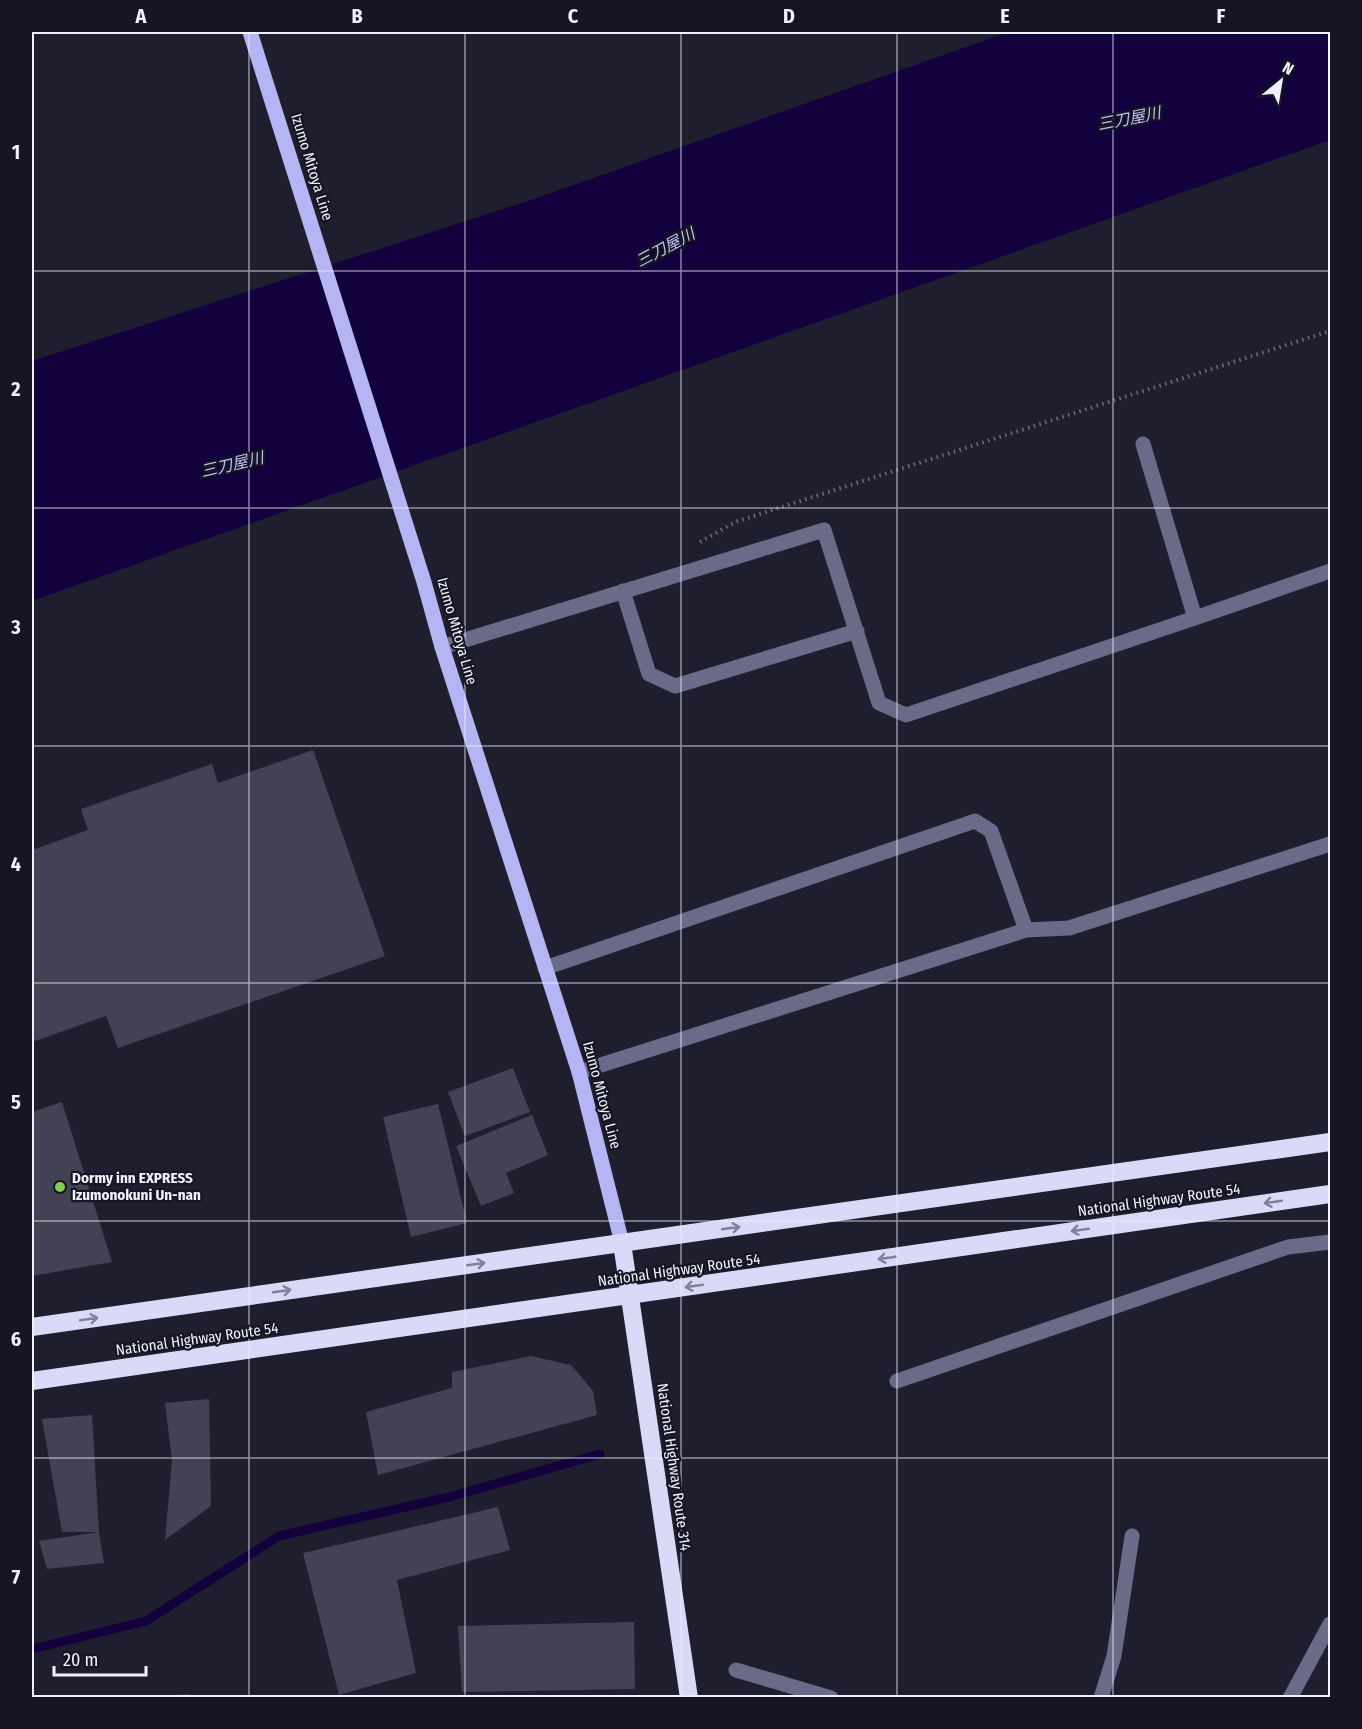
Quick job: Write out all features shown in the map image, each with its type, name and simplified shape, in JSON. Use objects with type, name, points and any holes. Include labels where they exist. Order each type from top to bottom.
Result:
[{"type":"highway","points":[[32,1327],[1330,1143]]},
{"type":"highway","name":"National Highway Route 54","points":[[32,1381],[1330,1194]]},
{"type":"highway","name":"National Highway Route 314","points":[[622,1243],[689,1698]]},
{"type":"main road","name":"Izumo Mitoya Line","points":[[250,32],[424,582],[442,647],[579,1072],[622,1243]]},
{"type":"street","points":[[1143,444],[1195,618]]},
{"type":"street","points":[[442,647],[825,530],[879,703],[906,715],[1330,571]]},
{"type":"street","points":[[623,591],[649,675],[675,686],[857,631]]},
{"type":"street","points":[[545,968],[975,821],[991,831],[1026,930]]},
{"type":"street","points":[[579,1072],[1026,930],[1069,928],[1330,844]]},
{"type":"street","points":[[897,1381],[1288,1247],[1330,1242]]},
{"type":"street","points":[[1101,1698],[1114,1656],[1132,1536]]},
{"type":"street","points":[[1290,1698],[1330,1624]]},
{"type":"street","points":[[736,1670],[831,1698]]},
{"type":"path","points":[[698,543],[735,522],[1330,332]]},
{"type":"water","name":"三刀屋川","points":[[1009,32],[1330,32],[1330,140],[32,601],[32,361],[525,202]]},
{"type":"building","points":[[313,750],[385,956],[118,1048],[106,1016],[32,1042],[32,850],[88,830],[81,809],[212,764],[218,783]]},
{"type":"building","points":[[513,1068],[530,1112],[465,1136],[448,1092]]},
{"type":"building","name":"Dormy inn EXPRESS Izumonokuni Un-nan","points":[[62,1102],[112,1262],[32,1276],[32,1112]]},
{"type":"building","points":[[438,1104],[467,1223],[411,1237],[383,1117]]},
{"type":"building","points":[[532,1115],[548,1155],[506,1173],[514,1193],[481,1206],[456,1146]]},
{"type":"building","points":[[531,1356],[571,1365],[593,1391],[597,1415],[378,1475],[366,1412],[452,1388],[452,1372]]},
{"type":"building","points":[[209,1399],[211,1506],[165,1540],[172,1460],[165,1403]]},
{"type":"building","points":[[92,1415],[99,1532],[62,1532],[42,1419]]},
{"type":"building","points":[[498,1507],[510,1550],[397,1580],[416,1673],[339,1695],[303,1553]]},
{"type":"building","points":[[99,1532],[104,1563],[47,1569],[39,1541]]},
{"type":"building","points":[[634,1622],[635,1689],[462,1692],[458,1626]]},
{"type":"building","points":[[189,1694],[189,1698],[160,1698],[160,1696]]},
{"type":"waterway","points":[[32,1649],[146,1621],[279,1536],[449,1497],[600,1454]]},
{"type":"place","name":"Dormy inn EXPRESS Izumonokuni Un-nan","points":[[60,1187]]}]
